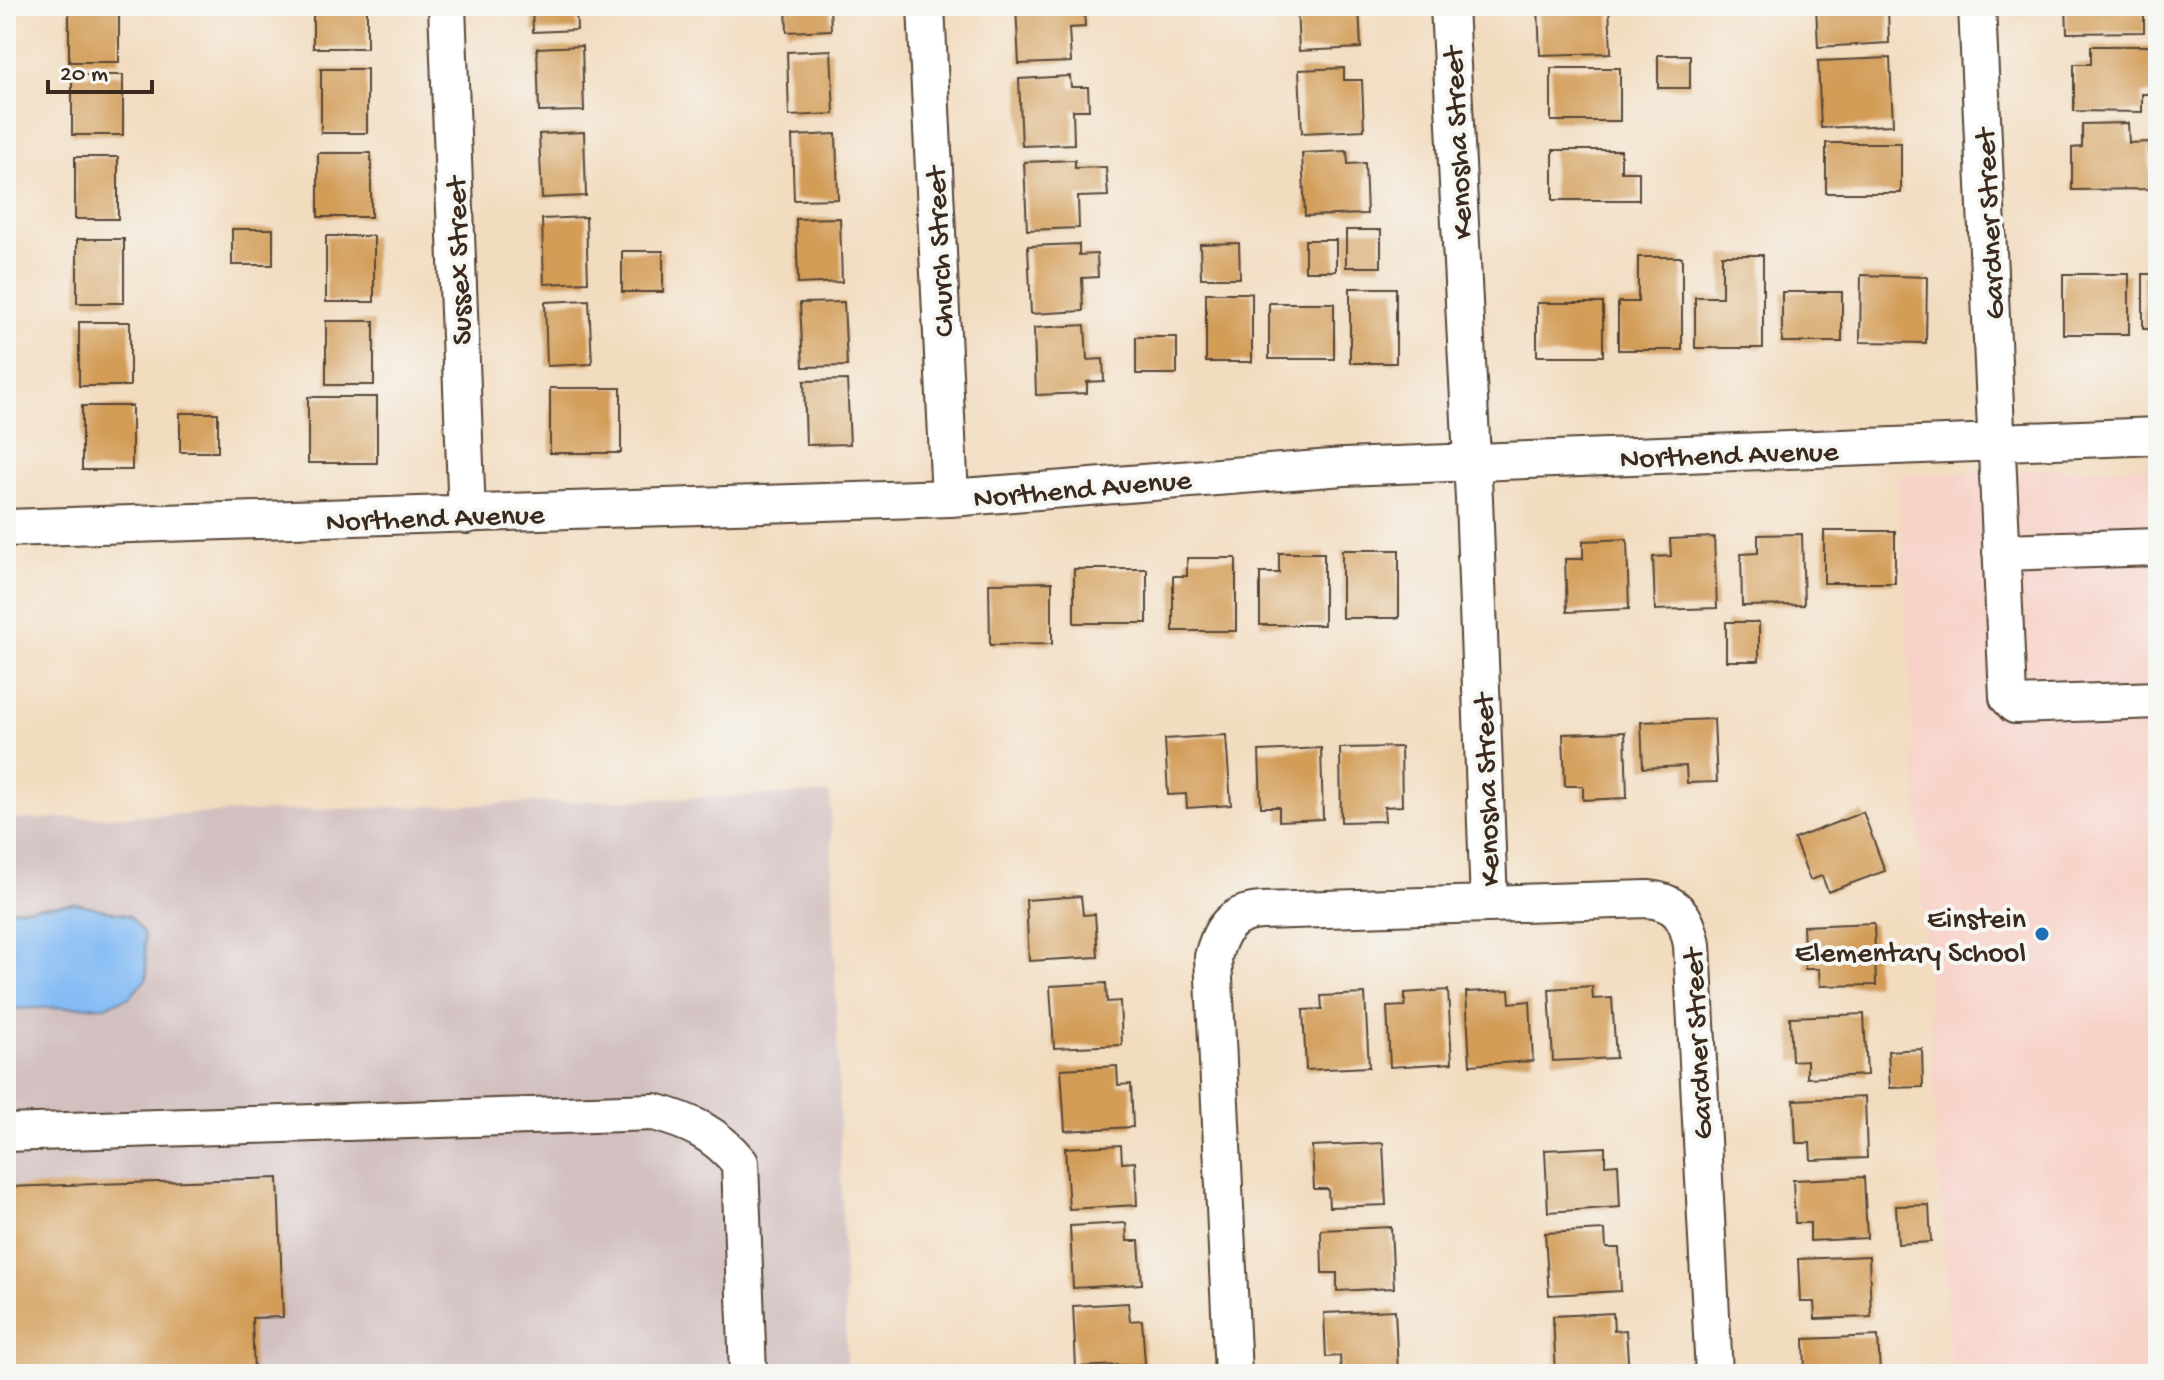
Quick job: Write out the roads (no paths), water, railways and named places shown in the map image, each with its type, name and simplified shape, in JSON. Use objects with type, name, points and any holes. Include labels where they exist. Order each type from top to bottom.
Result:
[{"type":"street","name":"Sussex Street","points":[[447,6],[467,515]]},
{"type":"street","name":"Church Street","points":[[926,6],[950,498]]},
{"type":"street","name":"Kenosha Street","points":[[1233,1374],[1213,981],[1213,957],[1219,935],[1240,914],[1254,911],[1489,904],[1449,6]]},
{"type":"street","name":"Gardner Street","points":[[1977,6],[2008,697],[2015,705],[2158,700]]},
{"type":"street","name":"Northend Avenue","points":[[6,528],[950,498],[1259,472],[2158,436]]},
{"type":"street","points":[[2001,552],[2158,547]]},
{"type":"street","name":"Gardner Street","points":[[1489,904],[1663,900],[1675,907],[1689,927],[1714,1374]]},
{"type":"street","points":[[6,1133],[654,1112],[691,1122],[722,1141],[740,1163],[748,1374]]},
{"type":"water","points":[[76,903],[130,916],[144,934],[147,978],[130,997],[105,1006],[6,1009],[6,910]]},
{"type":"place","name":"Einstein Elementary School","points":[[2042,934]]}]
